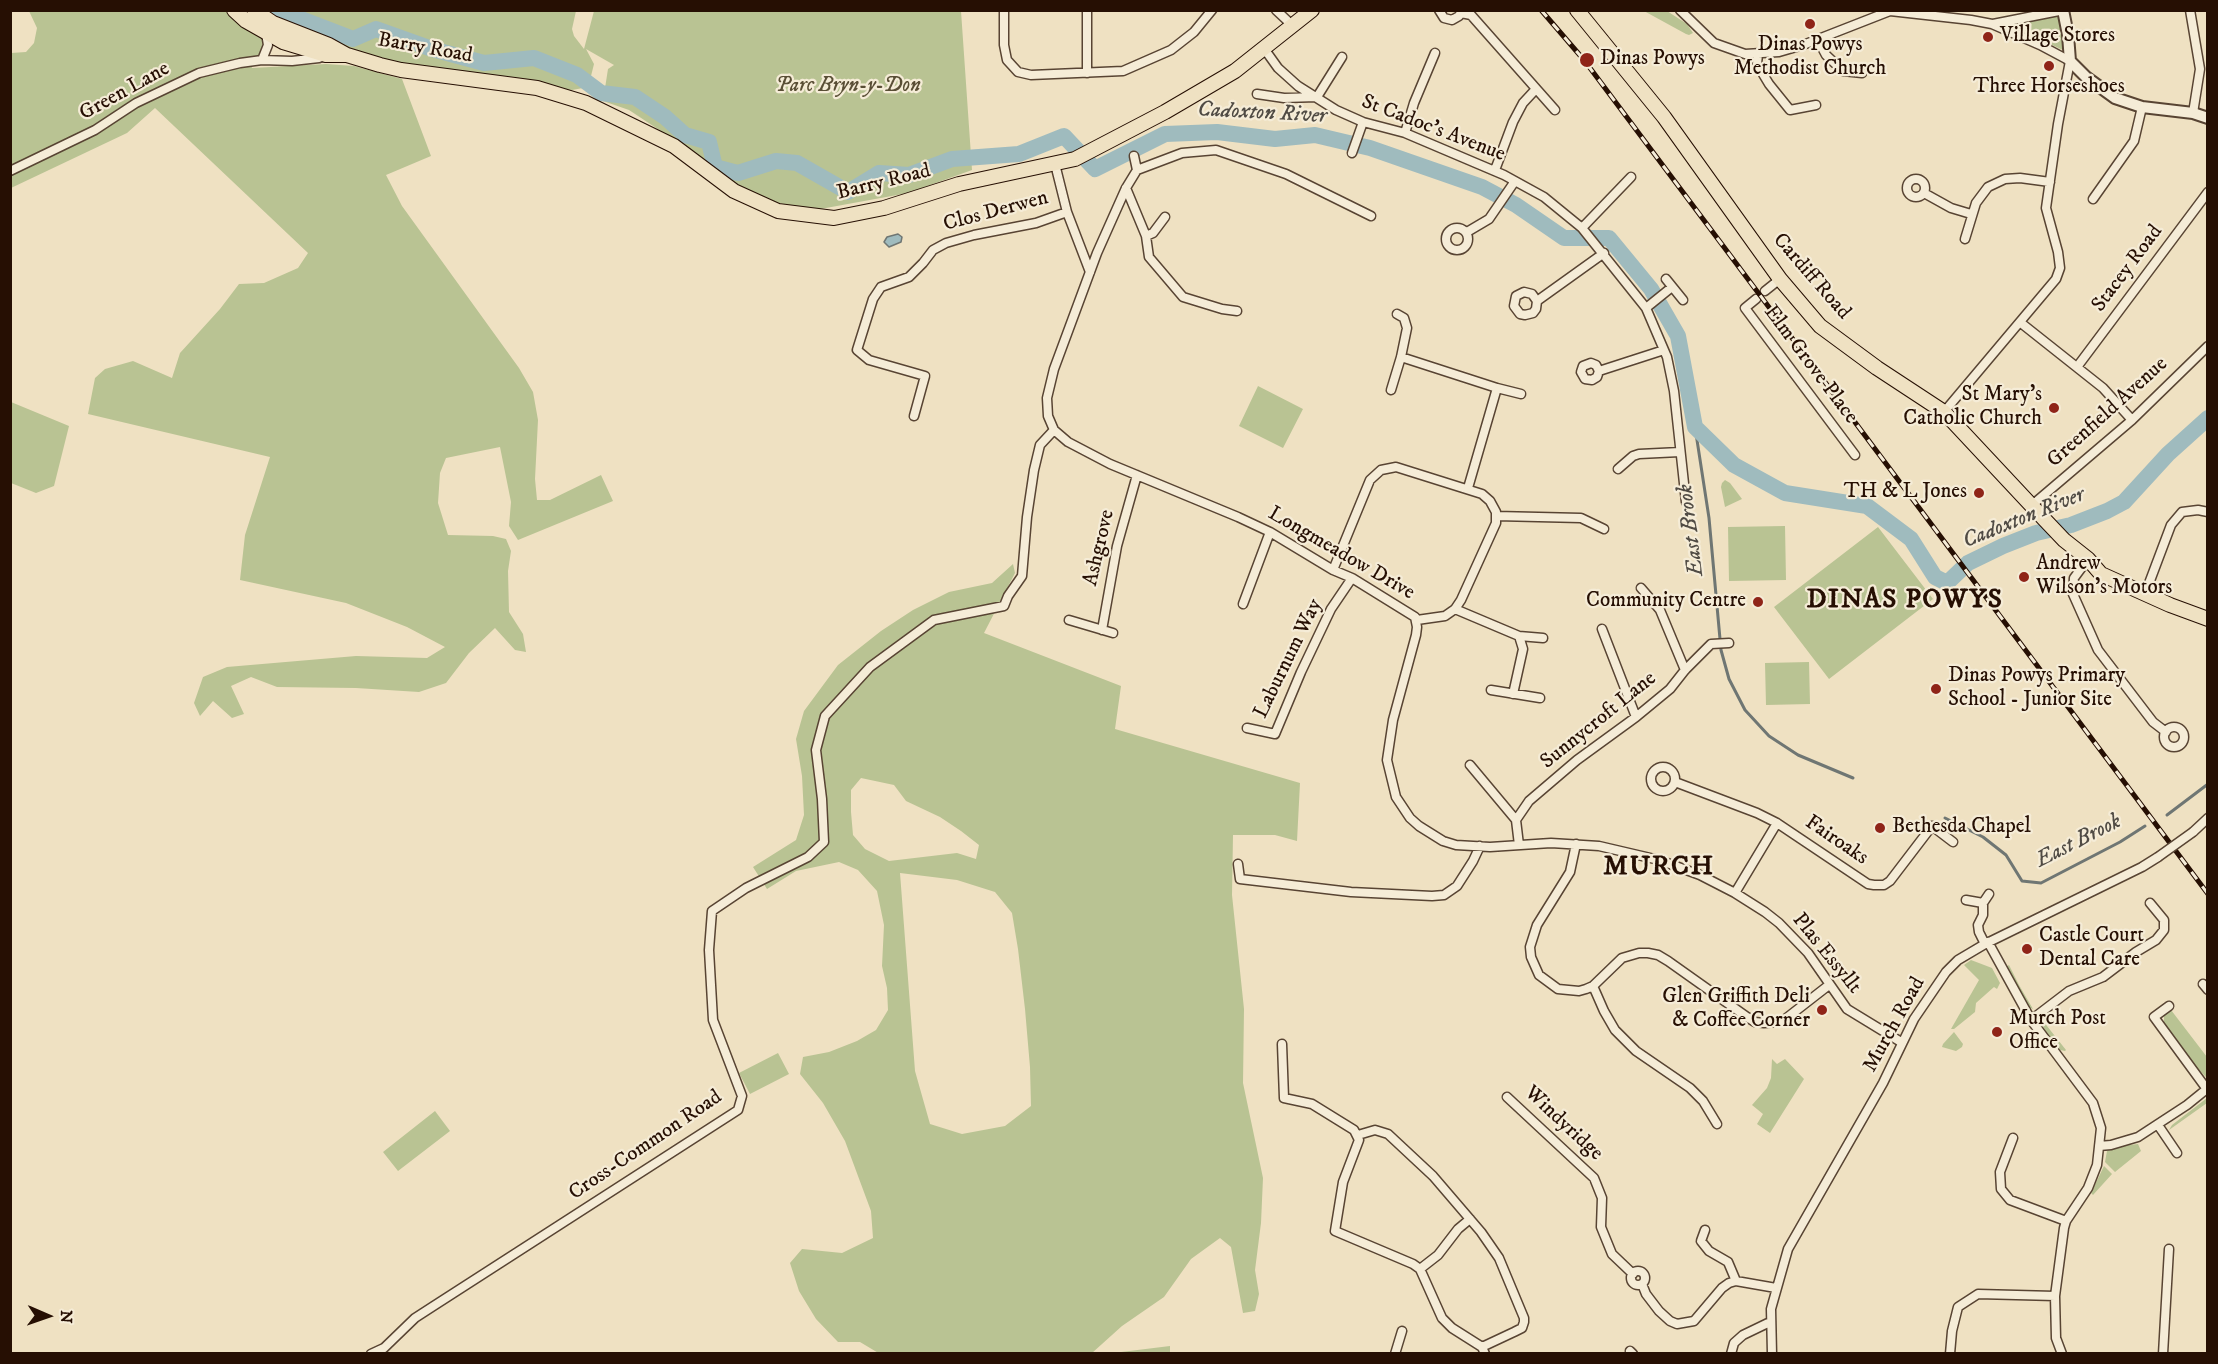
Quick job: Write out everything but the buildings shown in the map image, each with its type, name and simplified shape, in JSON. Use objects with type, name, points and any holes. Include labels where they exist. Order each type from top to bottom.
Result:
[{"type":"main road","name":"Barry Road","points":[[234,10],[266,33],[297,46],[326,55],[347,55]]},
{"type":"main road","name":"Barry Road","points":[[254,10],[273,23],[329,45],[347,55],[401,70],[537,88],[586,104],[674,146],[734,191],[778,211],[834,218],[884,208],[959,184],[1075,159],[1165,112],[1235,70],[1312,10]]},
{"type":"main road","name":"Cardiff Road","points":[[1577,10],[1664,117],[1780,279],[1820,326],[1877,368],[1944,412],[2031,506],[2101,574],[2208,619]]},
{"type":"street","points":[[1004,10],[1005,55],[1018,72],[1031,75],[1123,71],[1164,55],[1194,32],[1212,10]]},
{"type":"street","points":[[1087,10],[1087,73]]},
{"type":"street","points":[[1276,10],[1293,26]]},
{"type":"street","points":[[1439,10],[1441,15],[1448,19],[1456,19],[1462,12],[1471,15],[1555,110]]},
{"type":"street","points":[[1680,10],[1714,43],[1746,54],[1779,52],[1818,40],[1889,11],[1992,24],[2070,61],[2115,98],[2142,107],[2193,113],[2208,118]]},
{"type":"street","points":[[2190,10],[2200,69],[2193,113]]},
{"type":"street","points":[[1944,412],[2021,323],[2056,279],[2060,268],[2046,208],[2070,61],[2063,11],[1992,24]]},
{"type":"street","points":[[292,61],[297,46],[294,32]]},
{"type":"street","points":[[261,60],[268,45],[266,33]]},
{"type":"street","points":[[1818,40],[1826,55],[1843,71],[1862,73]]},
{"type":"street","name":"St Cadoc's Avenue","points":[[1263,47],[1278,68],[1299,86],[1336,110],[1363,122],[1405,133],[1495,170],[1544,197],[1582,228],[1650,306],[1672,375],[1686,502]]},
{"type":"street","points":[[1405,133],[1414,103],[1435,53]]},
{"type":"street","points":[[1758,54],[1757,64],[1790,110],[1816,105]]},
{"type":"street","name":"Green Lane","points":[[10,171],[95,130],[136,103],[199,73],[261,60],[292,61],[326,55]]},
{"type":"street","points":[[1257,94],[1284,98],[1317,97],[1342,57]]},
{"type":"street","points":[[1495,170],[1513,122],[1523,103],[1536,88]]},
{"type":"street","points":[[2093,199],[2134,141],[2142,107]]},
{"type":"street","points":[[1352,153],[1363,122]]},
{"type":"street","points":[[1054,430],[1047,408],[1049,385],[1090,272],[1126,188],[1137,170],[1182,153],[1216,150],[1286,174],[1371,216]]},
{"type":"street","points":[[1134,156],[1137,170]]},
{"type":"street","points":[[1055,164],[1067,212],[1090,272]]},
{"type":"street","points":[[1582,228],[1631,177]]},
{"type":"street","points":[[1965,238],[1971,214],[1988,187],[2005,179],[2019,178],[2050,182]]},
{"type":"street","points":[[1467,232],[1489,219],[1515,181]]},
{"type":"street","points":[[1126,188],[1146,236],[1149,257],[1183,297],[1222,309],[1237,311]]},
{"type":"street","name":"Stacey Road","points":[[2077,367],[2208,192]]},
{"type":"street","points":[[1924,193],[1952,208],[1971,214]]},
{"type":"street","name":"Clos Derwen","points":[[914,416],[925,376],[869,360],[857,350],[873,300],[882,287],[909,277],[933,250],[946,243],[1036,223],[1067,212]]},
{"type":"street","points":[[1146,236],[1153,233],[1165,217]]},
{"type":"street","points":[[1537,301],[1604,253]]},
{"type":"street","points":[[1665,279],[1683,300]]},
{"type":"street","name":"Elm Grove Place","points":[[1765,291],[1780,279]]},
{"type":"street","points":[[1650,306],[1672,287]]},
{"type":"street","name":"Elm Grove Place","points":[[1756,299],[1744,308],[1855,455]]},
{"type":"street","points":[[1391,390],[1407,326],[1404,318],[1397,314]]},
{"type":"street","points":[[2021,323],[2103,388],[2132,420]]},
{"type":"street","name":"Greenfield Avenue","points":[[2031,506],[2132,420],[2208,346]]},
{"type":"street","points":[[1599,371],[1664,350]]},
{"type":"street","points":[[1401,357],[1521,394]]},
{"type":"street","points":[[1468,488],[1497,388]]},
{"type":"street","name":"Cross-Common Road","points":[[371,1353],[384,1348],[415,1318],[738,1110],[742,1096],[713,1020],[709,950],[712,911],[746,888],[808,857],[824,842],[816,750],[825,716],[870,667],[934,620],[1004,606],[1022,576],[1034,470],[1040,445],[1054,430]]},
{"type":"street","name":"Longmeadow Drive","points":[[1054,430],[1068,442],[1110,464],[1270,532],[1333,570],[1352,578],[1417,620],[1416,635],[1388,743],[1387,760],[1392,784],[1403,808],[1419,825],[1443,841],[1456,845],[1480,846]]},
{"type":"street","points":[[1618,469],[1633,456],[1639,454],[1680,452]]},
{"type":"street","points":[[1333,570],[1370,480],[1381,471],[1396,467],[1482,494],[1490,501],[1496,516],[1493,531],[1455,609],[1438,619],[1417,620]]},
{"type":"street","name":"Ashgrove","points":[[1102,630],[1115,555],[1137,476]]},
{"type":"street","points":[[2145,594],[2171,525],[2182,512],[2198,510],[2208,512]]},
{"type":"street","points":[[1496,516],[1581,519],[1604,529]]},
{"type":"street","points":[[1243,604],[1270,532]]},
{"type":"street","points":[[2088,559],[2074,578],[2073,594],[2097,650],[2152,722],[2166,732]]},
{"type":"street","name":"Laburnum Way","points":[[1247,729],[1275,734],[1300,672],[1326,620],[1352,578]]},
{"type":"street","points":[[1641,588],[1660,610],[1685,670]]},
{"type":"street","points":[[1455,609],[1519,636],[1543,638]]},
{"type":"street","points":[[1069,620],[1113,633]]},
{"type":"street","points":[[1602,629],[1636,717]]},
{"type":"street","points":[[1513,694],[1523,649],[1519,636]]},
{"type":"street","name":"Sunnycroft Lane","points":[[1516,820],[1530,801],[1577,760],[1636,717],[1670,688],[1711,644],[1729,643]]},
{"type":"street","points":[[1491,690],[1540,698]]},
{"type":"street","points":[[1470,765],[1516,820],[1519,845]]},
{"type":"street","name":"Fairoaks","points":[[1675,782],[1757,813],[1777,823],[1868,884],[1884,885],[1896,875],[1932,826],[1953,842]]},
{"type":"street","name":"Murch Road","points":[[1773,1353],[1770,1322],[1776,1288],[1788,1250],[1883,1083],[1901,1042],[1946,972],[1958,960],[1986,943],[2142,867],[2193,832],[2208,818]]},
{"type":"street","points":[[1735,893],[1777,823]]},
{"type":"street","name":"Plas Essyllt","points":[[1480,846],[1551,843],[1599,846],[1659,860],[1700,875],[1765,912],[1791,934],[1808,953],[1847,1009],[1901,1042]]},
{"type":"street","points":[[1576,844],[1570,872],[1537,925],[1530,947],[1531,957],[1539,975],[1558,989],[1579,991],[1593,986],[1622,958],[1639,953],[1658,955],[1747,1017],[1755,1022],[1764,1023],[1784,1020],[1829,985]]},
{"type":"street","points":[[1238,864],[1240,879],[1352,892],[1432,896],[1444,895],[1457,886],[1480,846]]},
{"type":"street","points":[[1989,894],[1983,903],[1983,915],[1978,925],[1979,932],[2031,1020],[2093,1103],[2101,1128],[2097,1165],[2088,1188],[2066,1221],[2055,1296],[2056,1338],[2062,1353]]},
{"type":"street","points":[[1966,900],[1983,903]]},
{"type":"street","points":[[2031,1020],[2069,992],[2103,977],[2156,940],[2164,930],[2164,920],[2150,903]]},
{"type":"street","points":[[1593,986],[1615,1030],[1636,1051],[1690,1088],[1703,1101],[1717,1124]]},
{"type":"street","points":[[2099,1146],[2133,1140],[2187,1105],[2207,1088],[2154,1017],[2169,1006]]},
{"type":"street","points":[[1282,1044],[1284,1098],[1312,1104],[1341,1121],[1358,1136],[1359,1145],[1350,1161],[1343,1182],[1335,1231],[1403,1259],[1420,1269],[1442,1318],[1483,1350],[1522,1328],[1524,1320],[1499,1258],[1470,1219],[1433,1176],[1388,1134],[1375,1130],[1358,1136]]},
{"type":"street","name":"Windyridge","points":[[1507,1097],[1594,1178],[1602,1198],[1601,1227],[1612,1254],[1633,1274],[1632,1282],[1637,1285],[1642,1284],[1646,1294],[1670,1321],[1677,1324],[1694,1321],[1722,1288],[1736,1281]]},
{"type":"street","points":[[2158,1125],[2177,1152]]},
{"type":"street","points":[[2013,1138],[2000,1173],[2001,1189],[2010,1200],[2066,1221]]},
{"type":"street","points":[[1420,1269],[1438,1255],[1458,1228],[1470,1219]]},
{"type":"street","points":[[1706,1230],[1701,1241],[1709,1251],[1728,1262],[1736,1281],[1776,1288]]},
{"type":"street","points":[[2163,1353],[2169,1248]]},
{"type":"street","points":[[1950,1353],[1958,1307],[1978,1293],[2055,1296]]},
{"type":"street","points":[[1731,1353],[1734,1344],[1743,1335],[1770,1322]]},
{"type":"street","points":[[1395,1353],[1402,1331]]},
{"type":"green space","points":[[29,11],[227,11],[261,37],[264,45],[260,54],[251,59],[252,68],[326,64],[354,66],[402,79],[431,156],[386,175],[402,206],[519,368],[533,392],[538,420],[535,479],[537,500],[550,500],[601,475],[613,501],[518,540],[509,526],[511,502],[500,447],[446,458],[440,473],[438,503],[448,535],[493,536],[506,539],[511,551],[508,571],[509,612],[523,634],[526,652],[515,650],[495,628],[469,653],[446,683],[419,692],[277,687],[251,677],[231,686],[244,714],[232,718],[213,701],[200,716],[194,703],[203,677],[227,667],[356,656],[427,658],[445,647],[407,627],[346,603],[240,580],[245,535],[270,457],[88,414],[95,378],[105,369],[133,361],[172,378],[180,353],[220,309],[239,284],[264,283],[298,268],[308,253],[155,108],[127,133],[11,188],[11,53],[26,52],[34,43],[37,28]]},
{"type":"green space","name":"Parc Bryn-y-Don","points":[[258,11],[576,11],[572,29],[574,36],[584,49],[594,11],[961,11],[972,170],[908,193],[815,210],[753,198],[694,153],[629,110],[603,101],[608,69],[614,65],[586,49],[594,64],[590,80],[583,88],[572,90],[400,65],[350,50]]},
{"type":"green space","points":[[1644,11],[1667,11],[1687,24],[1693,33],[1686,34]]},
{"type":"green space","points":[[2059,16],[2063,31],[2063,50],[2008,25]]},
{"type":"green space","points":[[1258,386],[1303,409],[1283,448],[1239,426]]},
{"type":"green space","points":[[11,402],[69,426],[54,486],[36,493],[11,483]]},
{"type":"green space","points":[[1725,480],[1742,499],[1725,507],[1721,487]]},
{"type":"green space","points":[[1785,526],[1786,580],[1729,581],[1728,527]]},
{"type":"green space","points":[[1878,527],[1933,599],[1829,679],[1774,607]]},
{"type":"green space","points":[[1013,564],[1015,573],[984,633],[1121,686],[1115,729],[1300,783],[1297,841],[1275,835],[1233,835],[1232,895],[1244,1009],[1243,1083],[1263,1178],[1261,1223],[1255,1270],[1259,1294],[1255,1311],[1243,1313],[1231,1247],[1220,1238],[1191,1259],[1164,1297],[1122,1326],[1092,1353],[880,1354],[860,1342],[838,1342],[816,1319],[799,1291],[790,1263],[802,1249],[842,1253],[873,1238],[871,1211],[845,1141],[823,1103],[800,1074],[803,1057],[829,1052],[857,1041],[876,1030],[888,1010],[887,988],[882,966],[884,925],[877,891],[858,870],[839,862],[796,871],[767,889],[753,867],[796,840],[804,815],[802,776],[796,739],[804,711],[838,665],[881,631],[913,610],[949,592],[992,583]],"holes":[[[861,778],[894,785],[906,801],[940,817],[961,831],[979,845],[976,859],[957,853],[889,861],[865,849],[853,835],[851,812],[851,790]],[[900,873],[957,880],[995,892],[1012,913],[1025,1009],[1031,1106],[1005,1126],[962,1134],[930,1124],[915,1071]]]},
{"type":"green space","points":[[1809,662],[1810,704],[1766,705],[1765,663]]},
{"type":"green space","points":[[1971,960],[1992,968],[2000,983],[1997,989],[1994,987],[1976,1003],[1975,1012],[1951,1029],[1979,980],[1964,965]]},
{"type":"green space","points":[[2009,965],[2033,1009],[2028,1007],[2006,967]]},
{"type":"green space","points":[[2171,1010],[2207,1057],[2207,1078],[2164,1023],[2164,1015]]},
{"type":"green space","points":[[2043,1021],[2065,1051],[2060,1050],[2046,1032]]},
{"type":"green space","points":[[1954,1032],[1963,1044],[1962,1047],[1956,1051],[1942,1047],[1943,1044]]},
{"type":"green space","points":[[778,1053],[789,1074],[750,1094],[739,1073]]},
{"type":"green space","points":[[1772,1059],[1777,1064],[1785,1059],[1804,1079],[1770,1133],[1757,1124],[1763,1114],[1752,1105],[1767,1088],[1771,1078]]},
{"type":"green space","points":[[2207,1098],[2207,1103],[2169,1130],[2172,1125]]},
{"type":"green space","points":[[435,1111],[450,1131],[398,1171],[383,1152]]},
{"type":"green space","points":[[2138,1144],[2141,1151],[2115,1172],[2105,1162],[2107,1151],[2111,1147]]},
{"type":"green space","points":[[2104,1166],[2112,1174],[2093,1195],[2091,1193]]},
{"type":"green space","points":[[1170,1346],[1170,1353],[1113,1353]]},
{"type":"water","points":[[898,234],[902,237],[901,242],[889,247],[884,242],[887,237]]},
{"type":"waterway","name":"Cadoxton River","points":[[264,10],[272,16],[301,19],[353,39],[376,29],[432,49],[484,63],[534,58],[577,75],[601,93],[635,97],[665,117],[685,135],[709,142],[715,167],[738,173],[776,161],[797,163],[848,192],[879,173],[909,175],[952,159],[1019,154],[1064,136],[1095,169],[1165,134],[1217,132],[1275,139],[1315,135],[1370,148],[1482,187],[1516,205],[1564,238],[1609,238],[1651,289],[1678,336],[1695,427],[1734,465],[1785,493],[1867,506],[1911,539],[1935,577],[1947,583],[1968,563],[2003,546],[2036,533],[2071,525],[2124,502],[2168,454],[2208,418]]},
{"type":"waterway","name":"East Brook","points":[[1695,427],[1709,518],[1721,650],[1729,679],[1745,710],[1769,736],[1798,755],[1853,778]]},
{"type":"waterway","name":"East Brook","points":[[2167,815],[2208,784]]},
{"type":"waterway","name":"East Brook","points":[[1945,818],[1983,837],[2006,855],[2022,881],[2041,883],[2120,842],[2145,826]]},
{"type":"railway","points":[[1541,10],[1584,60],[2208,894]]},
{"type":"place","name":"Dinas Powys Methodist Church","points":[[1810,24]]},
{"type":"place","name":"Village Stores","points":[[1988,37]]},
{"type":"place","name":"Dinas Powys","points":[[1587,60]]},
{"type":"place","name":"Three Horseshoes","points":[[2049,66]]},
{"type":"place","name":"St Mary's Catholic Church","points":[[2054,408]]},
{"type":"place","name":"TH & L Jones","points":[[1979,493]]},
{"type":"place","name":"Andrew Wilson's Motors","points":[[2024,577]]},
{"type":"place","name":"Community Centre","points":[[1758,602]]},
{"type":"place","name":"Dinas Powys Primary School - Junior Site","points":[[1936,689]]},
{"type":"place","name":"Bethesda Chapel","points":[[1880,828]]},
{"type":"place","name":"Castle Court Dental Care","points":[[2027,949]]},
{"type":"place","name":"Glen Griffith Deli & Coffee Corner","points":[[1822,1010]]},
{"type":"place","name":"Murch Post Office","points":[[1997,1032]]},
{"type":"district","name":"DINAS POWYS","points":[[1905,601]]},
{"type":"district","name":"MURCH","points":[[1659,868]]}]
